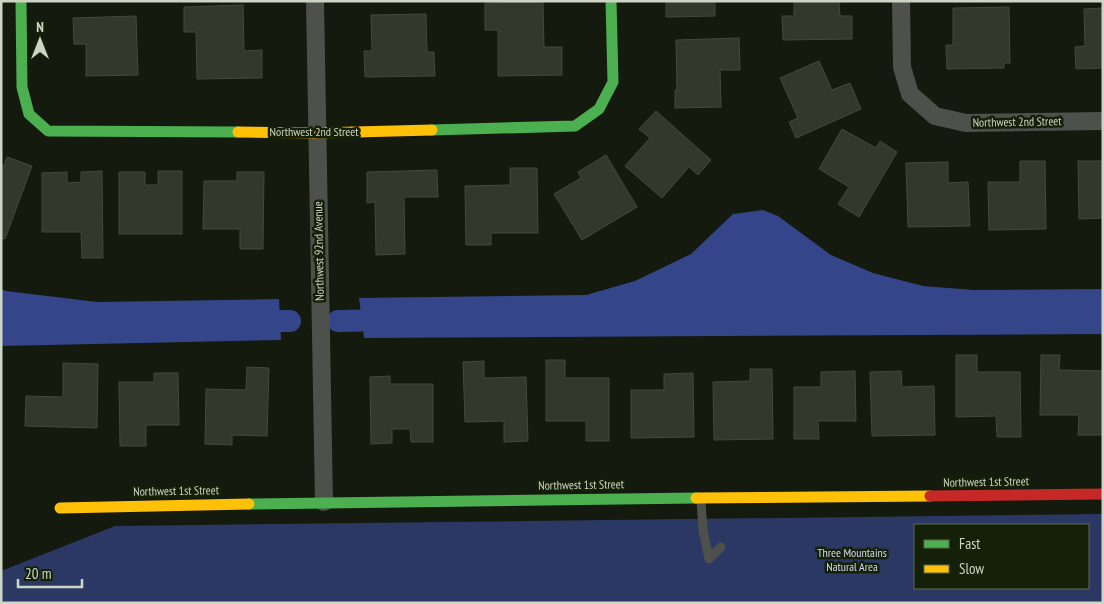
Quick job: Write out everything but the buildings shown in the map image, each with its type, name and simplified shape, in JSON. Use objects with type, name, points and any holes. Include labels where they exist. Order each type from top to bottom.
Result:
[{"type":"street","name":"Northwest 2nd Street","points":[[21,1],[22,87],[30,114],[48,131],[316,133],[575,126],[599,109],[612,82],[611,1]]},
{"type":"street","name":"Northwest 92nd Avenue","points":[[315,1],[324,502]]},
{"type":"street","name":"Northwest 2nd Street","points":[[901,1],[902,67],[910,94],[936,116],[966,123],[1103,121]]},
{"type":"street","name":"Northwest 1st Street","points":[[60,508],[324,502],[1103,494]]},
{"type":"lane","points":[[701,498],[702,530],[709,560],[721,547]]},
{"type":"green space","name":"Three Mountains Natural Area","points":[[1103,514],[1103,603],[1,603],[1,571],[115,526]]},
{"type":"shaded area","points":[[763,210],[778,216],[831,255],[873,273],[923,286],[974,290],[1103,289],[1103,334],[364,338],[359,298],[586,295],[635,281],[691,254],[733,214]]},
{"type":"shaded area","points":[[1,289],[97,302],[279,299],[281,340],[1,346]]},
{"type":"waterway","points":[[338,321],[392,320]]},
{"type":"waterway","points":[[250,321],[290,321]]},
{"type":"traffic: fast","points":[[21,1],[22,87],[29,114],[48,131],[238,132]]},
{"type":"traffic: fast","points":[[432,130],[575,126],[599,109],[613,82],[611,1]]},
{"type":"traffic: fast","points":[[249,504],[696,498]]},
{"type":"traffic: slow","points":[[238,132],[317,133],[432,130]]},
{"type":"traffic: slow","points":[[696,498],[930,496]]},
{"type":"traffic: slow","points":[[60,508],[249,504]]},
{"type":"traffic: jam","points":[[930,496],[1103,494]]}]
